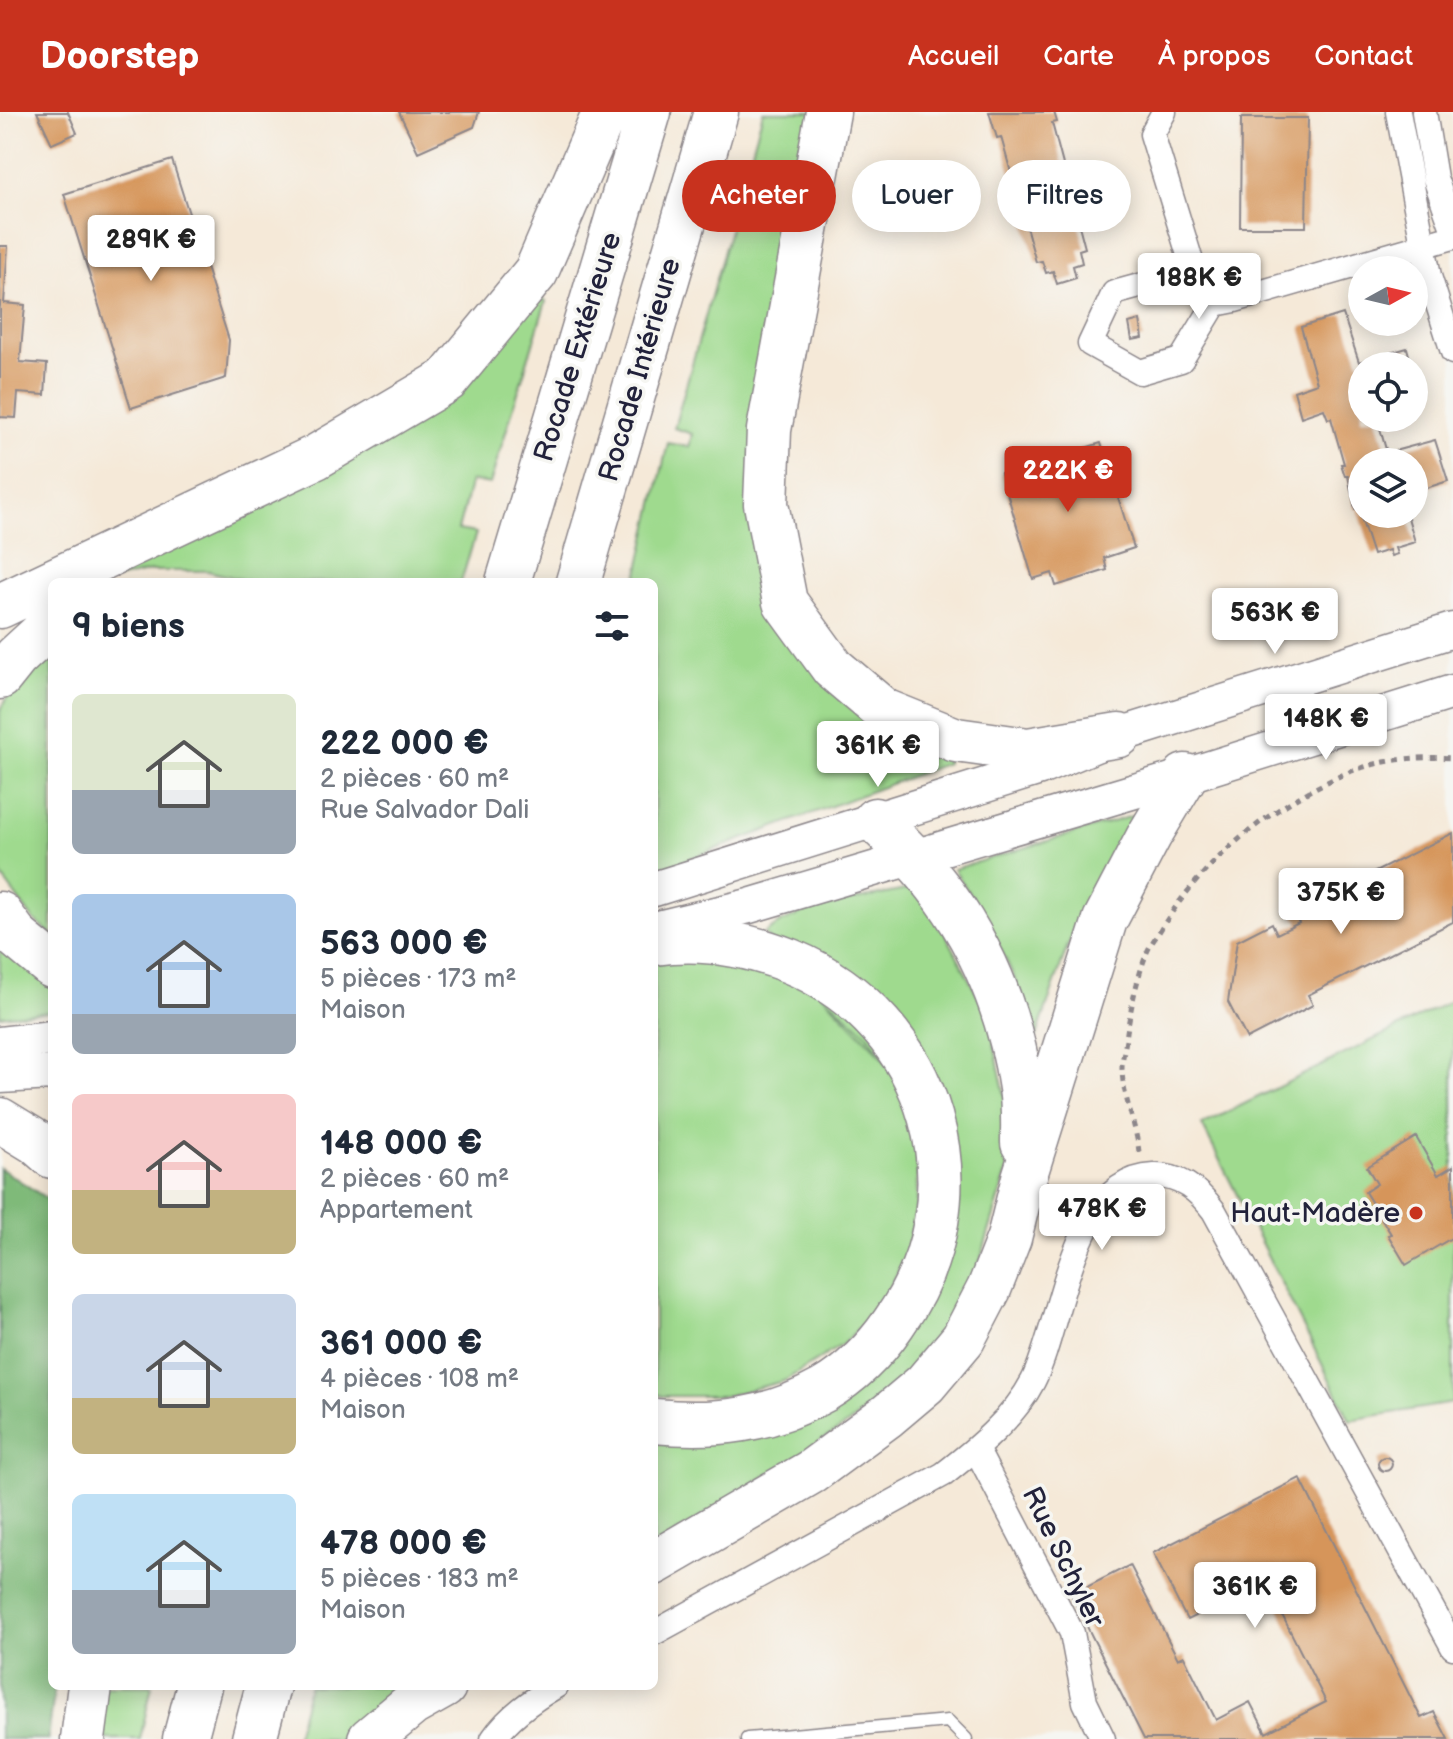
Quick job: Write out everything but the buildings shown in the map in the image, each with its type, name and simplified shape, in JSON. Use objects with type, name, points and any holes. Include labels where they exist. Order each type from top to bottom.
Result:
[{"type":"highway","points":[[59,578],[316,457],[447,380],[536,272],[605,112]]},
{"type":"highway","name":"Rocade Extérieure","points":[[509,578],[649,112]]},
{"type":"highway","name":"Rocade Intérieure","points":[[579,578],[716,112]]},
{"type":"highway","points":[[828,112],[769,430],[766,504],[785,602],[833,668],[884,711],[956,740],[1028,750],[1119,735]]},
{"type":"highway","points":[[0,606],[48,583]]},
{"type":"highway","points":[[0,677],[16,657],[48,628]]},
{"type":"highway","points":[[658,1561],[811,1472],[925,1384],[963,1339],[989,1289],[1009,1238],[1024,1178],[1105,920],[1185,776]]},
{"type":"highway","points":[[875,820],[937,885],[973,939],[996,986],[1010,1032],[1022,1091],[1024,1178]]},
{"type":"highway","points":[[0,914],[18,938],[48,963]]},
{"type":"highway","points":[[658,942],[716,941],[768,952],[820,974],[863,1006],[893,1038],[916,1076],[932,1118],[939,1153],[940,1195],[935,1231],[924,1270],[906,1306],[881,1341],[852,1370],[825,1390],[758,1417],[717,1424],[658,1421]]},
{"type":"highway","points":[[0,1120],[48,1152]]},
{"type":"highway","points":[[83,1739],[89,1690]]},
{"type":"highway","points":[[184,1739],[195,1690]]},
{"type":"highway","points":[[254,1739],[267,1690]]},
{"type":"highway","points":[[370,1739],[412,1704],[437,1690]]},
{"type":"main road","points":[[658,888],[1040,768],[1119,735],[1453,630]]},
{"type":"main road","points":[[658,928],[749,906],[1185,776],[1453,692]]},
{"type":"main road","points":[[0,1044],[48,1038]]},
{"type":"main road","points":[[0,1076],[48,1073]]},
{"type":"street","points":[[1164,112],[1152,134],[1194,271],[1215,304]]},
{"type":"street","points":[[1398,112],[1429,276],[1453,352]]},
{"type":"street","points":[[1424,112],[1435,178],[1453,229]]},
{"type":"street","points":[[1194,271],[1114,293],[1090,344],[1140,372],[1181,360],[1215,304],[1453,237]]},
{"type":"street","points":[[658,1631],[944,1474],[976,1449],[1011,1411],[1033,1381],[1079,1244],[1095,1214],[1107,1197],[1124,1184],[1142,1176],[1164,1176],[1202,1194],[1214,1211],[1453,1647]]},
{"type":"street","name":"Rue Schyler","points":[[976,1449],[1072,1633],[1085,1702],[1103,1739]]},
{"type":"street","points":[[493,1739],[514,1715],[549,1690]]},
{"type":"lane","points":[[747,1739],[948,1721],[966,1739]]},
{"type":"path","points":[[1142,1176],[1137,1127],[1126,1094],[1122,1068],[1130,1012],[1146,953],[1177,902],[1209,865],[1244,835],[1282,808],[1340,776],[1402,758],[1453,758]]},
{"type":"green space","points":[[763,112],[816,112],[811,160],[749,160]]},
{"type":"green space","points":[[729,232],[803,232],[766,582],[947,752],[947,763],[658,871],[658,578],[637,578],[668,443],[689,447],[692,434],[674,428]]},
{"type":"green space","points":[[541,297],[546,301],[490,484],[471,481],[458,530],[476,533],[462,578],[237,578],[208,571],[151,571],[121,578],[79,578],[307,478]]},
{"type":"green space","points":[[48,649],[48,932],[33,919],[0,870],[0,711],[17,679]]},
{"type":"green space","points":[[1145,812],[1109,862],[1068,945],[1035,1041],[1012,974],[991,931],[954,869]]},
{"type":"green space","points":[[921,886],[988,1015],[1010,1120],[1008,1169],[978,1268],[954,1313],[928,1350],[898,1383],[851,1422],[658,1544],[658,1430],[874,1368],[947,1123],[764,934],[798,915]]},
{"type":"green space","points":[[0,938],[48,982],[48,1011],[0,1016]]},
{"type":"green space","points":[[658,954],[703,954],[819,991],[868,1035],[903,1090],[917,1150],[917,1205],[906,1256],[881,1305],[843,1344],[784,1381],[725,1396],[658,1394]]},
{"type":"green space","points":[[1453,1000],[1453,1403],[1350,1420],[1202,1125]]},
{"type":"green space","points":[[0,1168],[48,1199],[48,1690],[54,1690],[48,1739],[0,1739]]},
{"type":"green space","points":[[99,1690],[151,1690],[140,1739],[93,1739]]},
{"type":"green space","points":[[308,1690],[418,1690],[351,1739],[295,1739]]},
{"type":"place","name":"Haut-Madère","points":[[1416,1213]]}]
